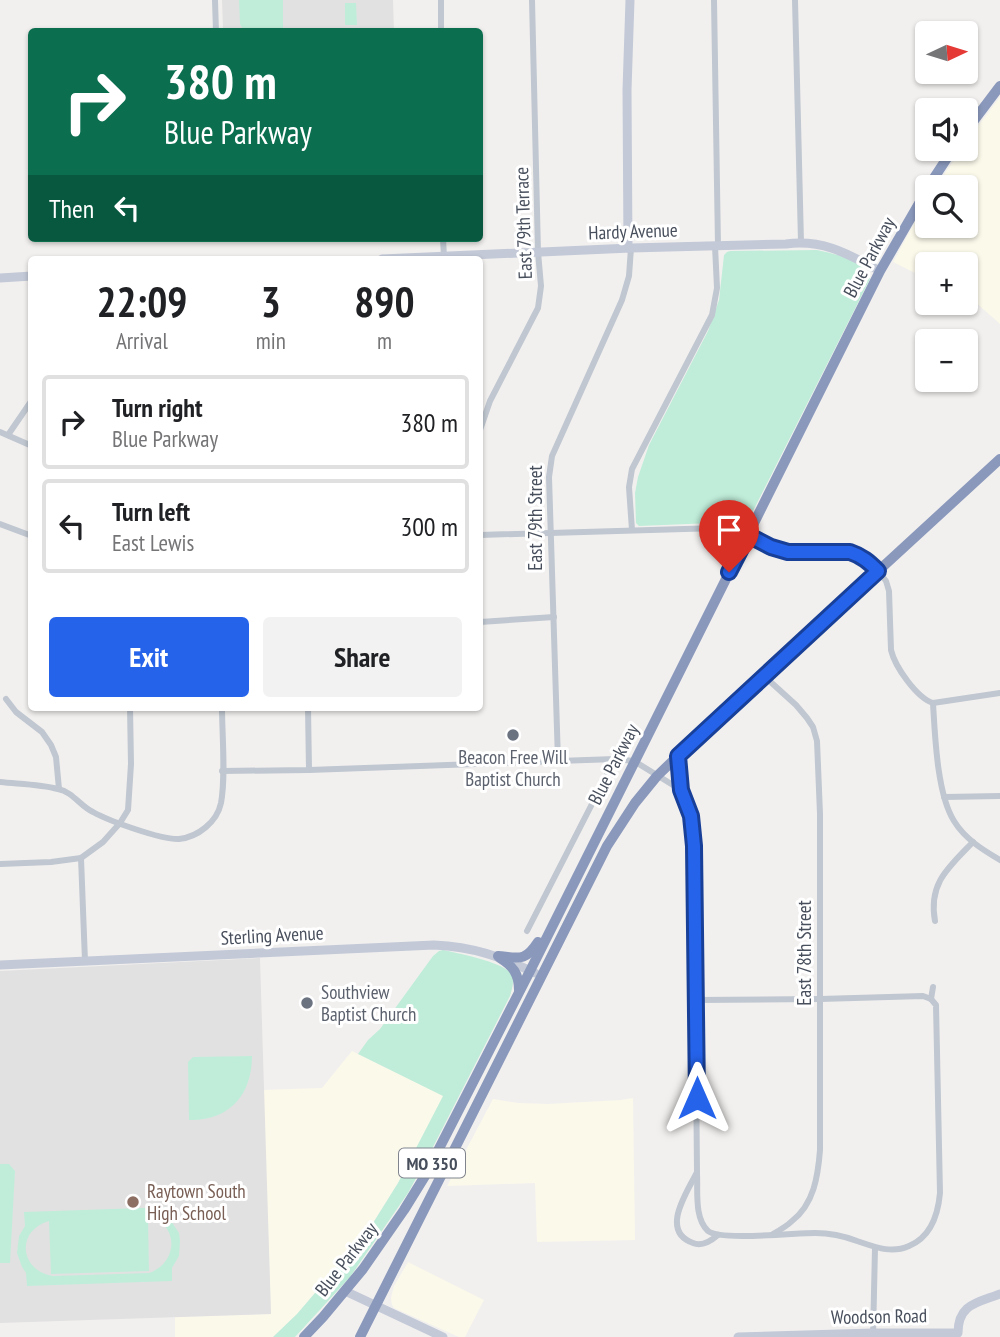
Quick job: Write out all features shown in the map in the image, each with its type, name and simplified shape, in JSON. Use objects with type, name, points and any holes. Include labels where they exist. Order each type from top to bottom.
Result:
[{"type":"highway","points":[[978,115],[1000,86]]},
{"type":"highway","name":"Blue Parkway","points":[[304,1337],[381,1245],[425,1176],[880,271],[915,210]]},
{"type":"highway","name":"Blue Parkway","points":[[360,1337],[607,846],[635,803],[678,756],[1000,459]]},
{"type":"highway","points":[[498,956],[519,959],[527,956],[559,911]]},
{"type":"highway","points":[[498,956],[509,963],[516,973],[519,993]]},
{"type":"street","points":[[215,0],[216,28]]},
{"type":"street","points":[[441,0],[441,28]]},
{"type":"street","name":"East 79th Terrace","points":[[483,421],[490,401],[538,308],[541,286],[533,0]]},
{"type":"street","name":"East 79th Street","points":[[558,761],[549,477],[552,456],[622,300],[629,276],[629,0]]},
{"type":"street","points":[[632,530],[629,487],[632,469],[712,315],[717,288],[714,0]]},
{"type":"street","points":[[795,0],[801,242]]},
{"type":"street","name":"Hardy Avenue","points":[[475,256],[801,242],[836,248],[880,271]]},
{"type":"street","points":[[0,278],[28,276]]},
{"type":"street","points":[[28,405],[4,434],[28,444]]},
{"type":"street","points":[[0,524],[28,534]]},
{"type":"street","points":[[483,535],[632,530],[750,531],[771,547],[788,552],[850,552],[868,561],[886,580],[893,659],[923,698],[933,703],[1000,694]]},
{"type":"street","points":[[483,622],[554,617]]},
{"type":"street","name":"East 78th Street","points":[[764,676],[796,705],[813,727],[817,741],[820,814],[818,1171],[806,1205],[794,1220],[774,1234]]},
{"type":"street","points":[[6,699],[16,712],[42,732],[51,745],[56,757],[59,789]]},
{"type":"street","points":[[933,703],[944,797],[954,822],[973,842],[1000,860]]},
{"type":"street","points":[[0,864],[81,858],[103,842],[120,823],[128,810],[130,711]]},
{"type":"street","points":[[0,782],[59,789],[71,794],[91,812],[168,839],[181,839],[196,834],[209,825],[218,811],[221,800],[222,711]]},
{"type":"street","points":[[308,711],[309,770]]},
{"type":"street","points":[[678,756],[681,790],[689,808],[694,834],[697,1172],[700,1217],[707,1230],[718,1235],[830,1234],[856,1240],[874,1248],[898,1250],[915,1244],[929,1231],[936,1216],[940,1194],[936,1004],[931,999],[923,996],[696,1000]]},
{"type":"street","points":[[527,931],[615,759]]},
{"type":"street","points":[[222,771],[615,759],[634,761],[681,790]]},
{"type":"street","points":[[944,797],[1000,796]]},
{"type":"street","points":[[935,920],[933,901],[938,882],[973,842]]},
{"type":"street","points":[[81,858],[85,961]]},
{"type":"street","name":"Sterling Avenue","points":[[0,965],[429,945],[482,951],[541,976]]},
{"type":"street","points":[[931,999],[933,987]]},
{"type":"street","points":[[697,1172],[678,1210],[678,1228],[683,1237],[695,1244],[707,1242],[718,1235]]},
{"type":"street","points":[[873,1335],[874,1248]]},
{"type":"street","points":[[345,1291],[443,1337]]},
{"type":"street","name":"Woodson Road","points":[[738,1337],[958,1335],[958,1321],[966,1309],[1000,1294]]},
{"type":"shaded area","points":[[222,0],[393,0],[394,28],[223,28]]},
{"type":"shaded area","points":[[1000,97],[1000,324],[978,305],[978,252],[915,252],[915,273],[893,262],[915,222],[915,238],[978,238],[978,175],[944,175],[953,161],[978,161],[978,126]]},
{"type":"shaded area","name":"Raytown South High School","points":[[260,958],[271,1314],[0,1323],[0,971]]},
{"type":"shaded area","points":[[352,1051],[444,1096],[398,1183],[368,1231],[297,1314],[273,1337],[175,1337],[175,1317],[271,1314],[263,1090],[322,1088]]},
{"type":"shaded area","points":[[633,1098],[635,1240],[537,1242],[535,1183],[447,1186],[493,1099],[548,1104]]},
{"type":"shaded area","points":[[408,1262],[484,1300],[465,1337],[459,1337],[394,1308],[391,1298],[394,1286]]},
{"type":"green space","points":[[239,0],[283,0],[283,28],[242,28]]},
{"type":"green space","points":[[345,3],[356,3],[357,25],[345,25]]},
{"type":"green space","points":[[817,250],[856,262],[867,272],[870,279],[752,513],[738,522],[639,526],[636,523],[635,493],[638,477],[649,445],[708,331],[719,300],[724,255],[730,251]]},
{"type":"green space","points":[[443,950],[480,959],[507,970],[513,979],[510,996],[408,1193],[350,1277],[295,1337],[273,1337],[297,1314],[368,1231],[398,1183],[443,1096],[358,1054],[380,1029],[433,956]]},
{"type":"green space","points":[[252,1056],[248,1082],[236,1103],[216,1116],[189,1120],[188,1062],[193,1057]]},
{"type":"green space","points":[[0,1164],[9,1164],[15,1171],[10,1263],[0,1263]]},
{"type":"green space","points":[[170,1207],[171,1221],[179,1233],[180,1241],[179,1256],[172,1268],[172,1281],[27,1286],[26,1273],[17,1253],[19,1236],[25,1226],[24,1212]],"holes":[[[148,1218],[158,1221],[170,1235],[170,1252],[166,1261],[149,1273],[53,1276],[42,1273],[28,1259],[27,1241],[31,1233],[49,1221],[51,1274],[149,1271]]]},
{"type":"place","name":"Beacon Free Will Baptist Church","points":[[513,735]]},
{"type":"place","name":"Southview Baptist Church","points":[[307,1003]]},
{"type":"place","name":"Raytown South High School","points":[[133,1202]]},
{"type":"route","points":[[697,1098],[693,825],[681,790],[678,756],[878,571],[868,561],[850,552],[788,552],[748,535],[729,572]]}]
